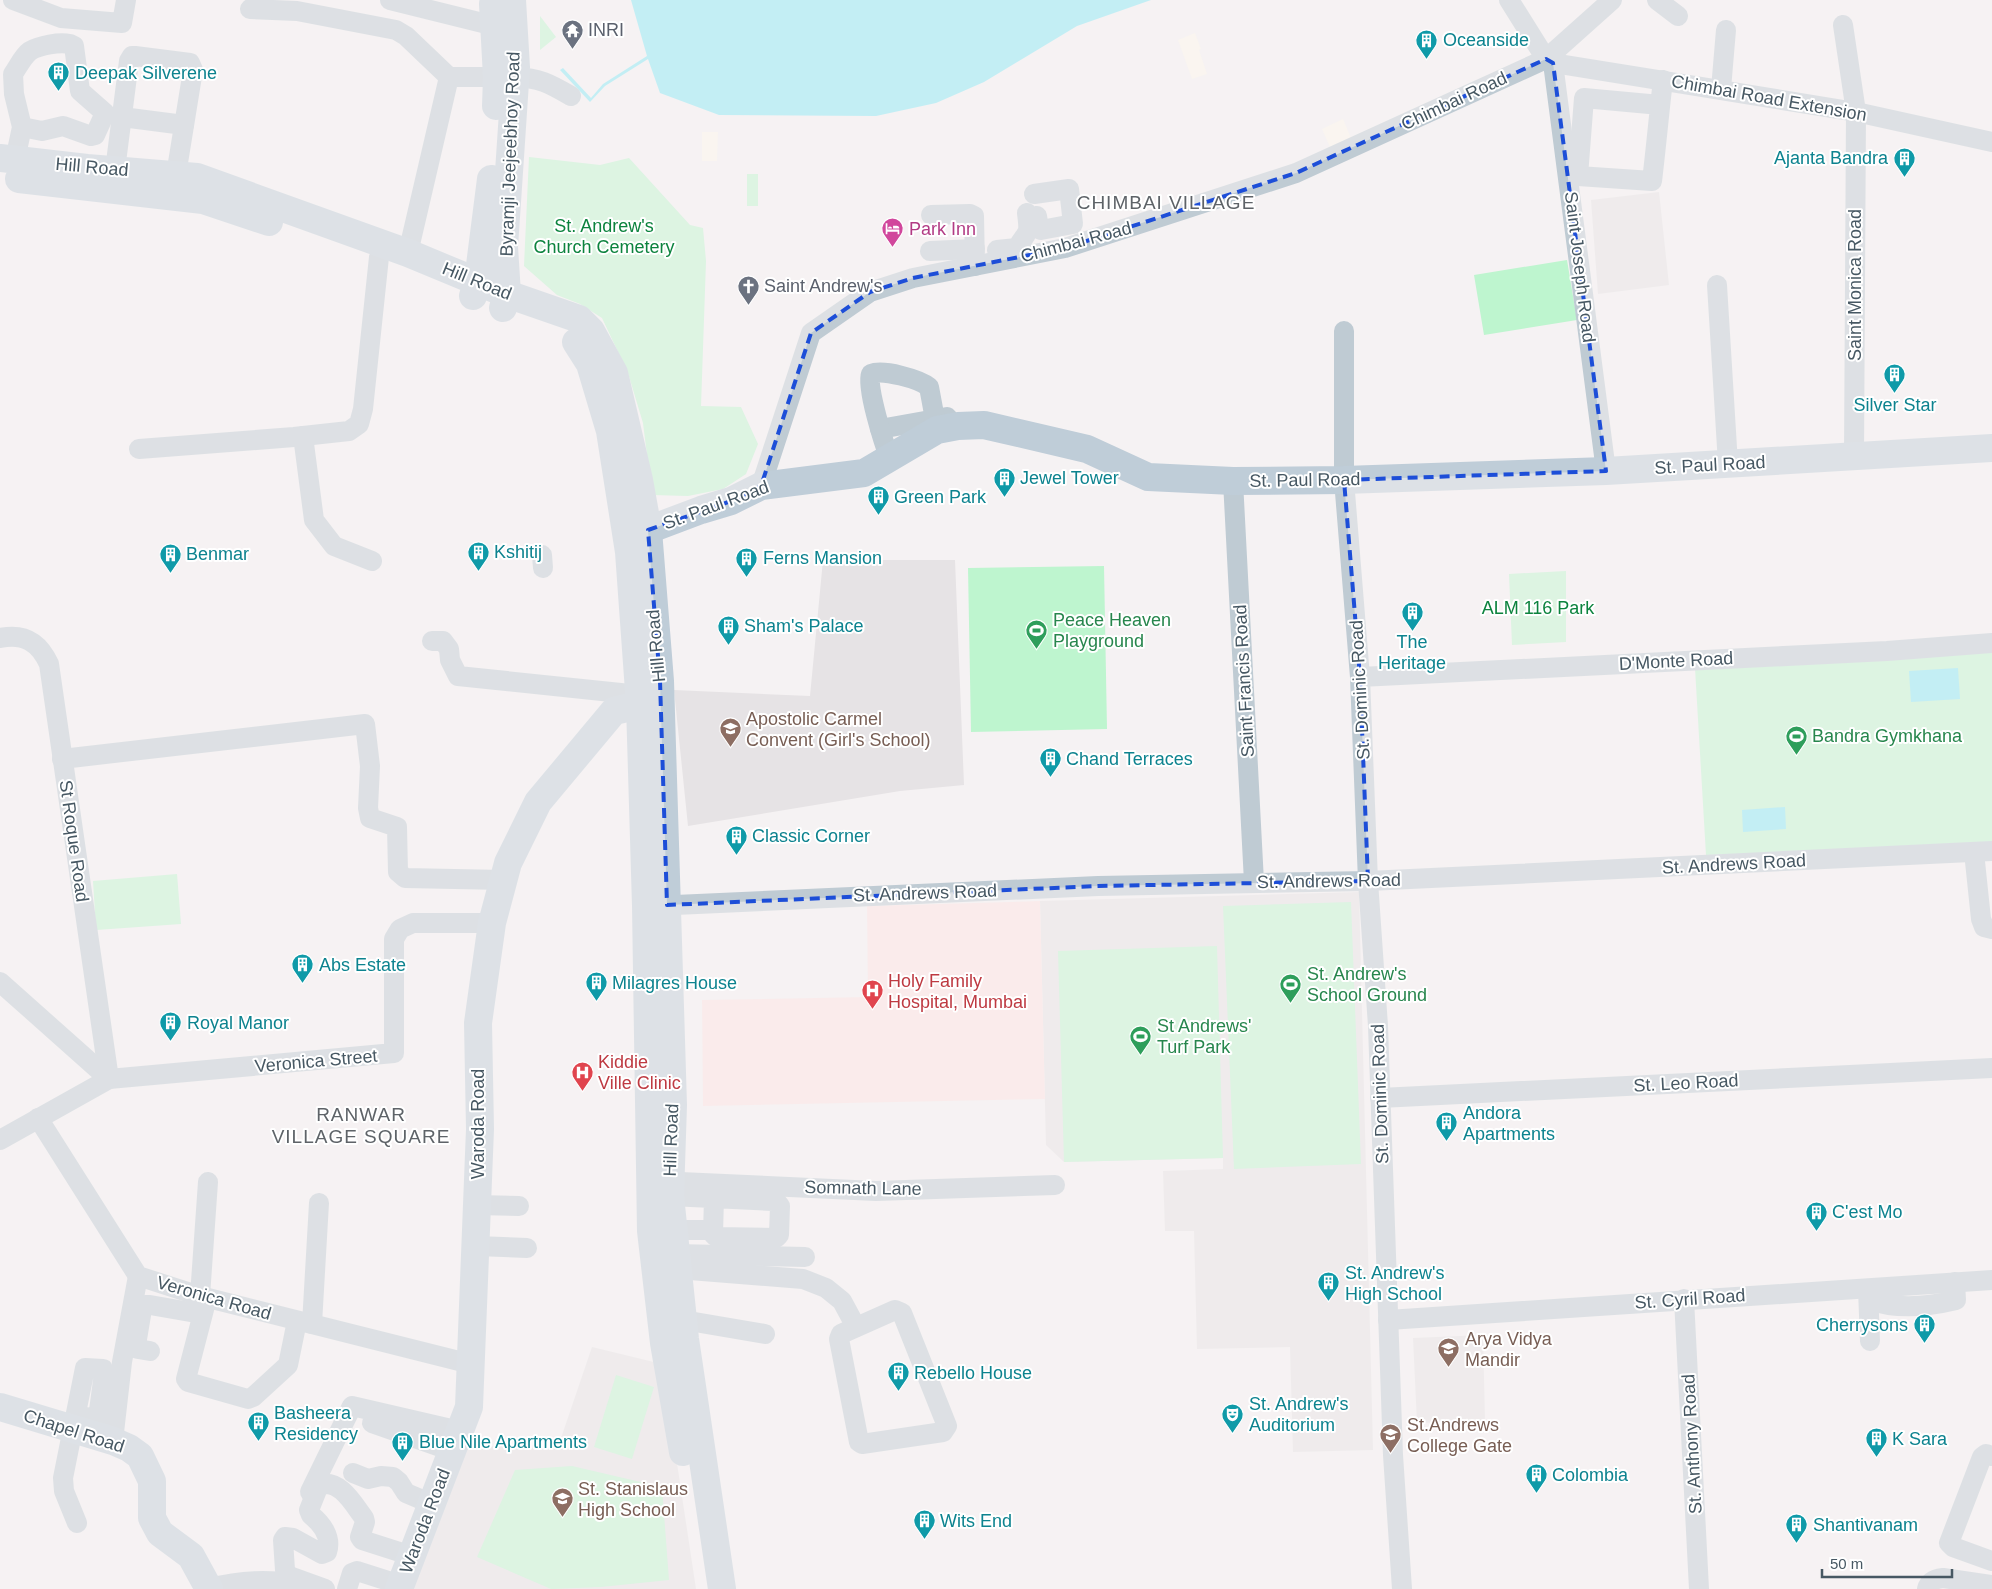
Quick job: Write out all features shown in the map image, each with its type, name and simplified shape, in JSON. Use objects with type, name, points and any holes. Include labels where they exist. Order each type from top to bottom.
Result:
[{"type":"main road","name":"Byramji Jeejeebhoy Road","points":[[493,0],[504,28]]},
{"type":"main road","name":"Byramji Jeejeebhoy Road","points":[[505,301],[493,246],[506,77],[504,28],[512,0]]},
{"type":"main road","name":"Hill Road","points":[[5,165],[115,170],[197,177],[325,231],[379,257],[475,288]]},
{"type":"main road","name":"Hill Road","points":[[5,165],[203,200],[408,253],[475,288],[505,301],[580,319],[591,331],[614,373],[639,480],[640,700],[673,1105],[664,1186],[651,1230],[671,1255]]},
{"type":"main road","name":"Byramji Jeejeebhoy Road","points":[[475,288],[493,246]]},
{"type":"main road","name":"St. Paul Road","points":[[638,532],[701,510],[731,502],[761,486],[864,474],[890,459],[940,422],[958,426],[984,425],[1088,449],[1148,477],[1233,481],[1344,480],[1606,471],[1992,448]]},
{"type":"main road","name":"Hill Road","points":[[638,532],[660,681],[657,906]]},
{"type":"main road","name":"Waroda Road","points":[[396,1585],[404,1553],[432,1504],[469,1406],[480,1129],[478,1023],[492,923],[508,863],[538,802],[614,711],[640,700]]},
{"type":"main road","name":"Hill Road","points":[[664,1186],[677,1334],[707,1589]]},
{"type":"main road","name":"Hill Road","points":[[677,1334],[722,1589]]},
{"type":"main road","name":"Chapel Road","points":[[1,1405],[89,1428],[129,1448],[140,1456],[152,1481],[152,1518],[160,1533],[191,1556],[209,1588]]},
{"type":"street","points":[[13,0],[61,18],[122,22],[126,0]]},
{"type":"street","points":[[390,0],[504,28]]},
{"type":"street","points":[[1509,0],[1550,61]]},
{"type":"street","name":"Chimbai Road","points":[[761,486],[810,333],[870,292],[913,278],[954,270],[985,253],[1065,248],[1296,173],[1550,61],[1612,0]]},
{"type":"street","points":[[1657,0],[1678,16]]},
{"type":"street","points":[[250,9],[297,11],[396,30],[406,36],[449,78],[535,78],[545,81],[571,96]]},
{"type":"street","name":"Saint Monica Road","points":[[1844,25],[1856,112],[1854,457]]},
{"type":"street","points":[[1721,89],[1726,30]]},
{"type":"street","points":[[5,165],[22,127],[14,94],[13,74],[29,52],[45,46],[70,44],[74,46],[80,92],[105,114],[96,135],[91,136],[63,126],[42,131],[22,127]]},
{"type":"street","points":[[115,170],[129,61],[132,56],[135,56],[190,63],[192,66],[193,70],[176,175]]},
{"type":"street","name":"Chimbai Road Extension","points":[[1550,61],[1856,112],[1992,142]]},
{"type":"street","name":"Saint Joseph Road","points":[[1550,61],[1573,175],[1606,471]]},
{"type":"street","points":[[408,253],[449,78]]},
{"type":"street","points":[[1660,106],[1584,98],[1573,175],[1652,181],[1663,80]]},
{"type":"street","points":[[122,117],[184,125]]},
{"type":"street","points":[[1069,189],[1073,224],[1040,230],[1033,208],[1069,189]]},
{"type":"street","points":[[930,251],[953,250],[985,253],[1017,248],[1020,241],[1029,233],[1033,208]]},
{"type":"street","points":[[931,215],[972,214],[985,253]]},
{"type":"street","points":[[1062,227],[1065,248]]},
{"type":"street","points":[[953,250],[954,270]]},
{"type":"street","points":[[139,449],[349,431],[359,424],[363,409],[379,257]]},
{"type":"street","points":[[1717,285],[1728,464]]},
{"type":"street","name":"St. Dominic Road","points":[[1344,331],[1344,480],[1360,677],[1368,881],[1378,1026],[1393,1455],[1402,1589]]},
{"type":"street","points":[[880,429],[940,422],[930,387],[922,382],[880,371],[871,374],[870,378],[882,442],[890,459]]},
{"type":"street","points":[[303,436],[314,520],[334,546],[372,561]]},
{"type":"street","name":"Saint Francis Road","points":[[1233,481],[1254,882]]},
{"type":"street","name":"St Roque Road","points":[[0,638],[10,636],[29,640],[43,651],[49,664],[109,1079]]},
{"type":"street","points":[[432,641],[443,641],[449,649],[450,660],[458,676],[640,700]]},
{"type":"street","name":"D'Monte Road","points":[[1360,677],[1887,651],[1992,643]]},
{"type":"street","points":[[62,759],[365,724],[370,766],[368,808],[370,818],[397,827],[398,872],[405,878],[504,880]]},
{"type":"street","points":[[1983,852],[1985,884],[1982,923],[1987,929],[1992,929]]},
{"type":"street","name":"St. Andrews Road","points":[[657,906],[943,892],[1254,882],[1368,881],[1983,852]]},
{"type":"street","name":"Veronica Street","points":[[109,1079],[394,1053],[394,939],[400,929],[413,923],[492,923]]},
{"type":"street","points":[[0,982],[109,1079],[0,1140]]},
{"type":"street","name":"St. Leo Road","points":[[1380,1098],[1992,1068]]},
{"type":"street","name":"Veronica Road","points":[[38,1118],[138,1276],[201,1303],[305,1322],[472,1364]]},
{"type":"street","points":[[208,1182],[201,1303],[186,1379],[188,1382],[248,1399],[253,1397],[288,1365],[305,1322],[319,1203]]},
{"type":"street","name":"Somnath Lane","points":[[664,1186],[876,1191],[1055,1185]]},
{"type":"street","points":[[664,1186],[714,1198],[776,1201],[780,1206],[779,1235],[776,1238],[716,1237],[713,1234],[714,1198]]},
{"type":"street","points":[[477,1205],[519,1206]]},
{"type":"street","points":[[671,1255],[714,1230]]},
{"type":"street","points":[[476,1246],[527,1248]]},
{"type":"street","points":[[671,1255],[805,1258]]},
{"type":"street","points":[[671,1255],[803,1279],[826,1288],[842,1301],[856,1327]]},
{"type":"street","points":[[77,1523],[63,1485],[122,1362],[138,1276]]},
{"type":"street","name":"St. Cyril Road","points":[[1388,1320],[1684,1299],[1868,1294],[1955,1282],[1992,1280]]},
{"type":"street","points":[[1868,1294],[1870,1342]]},
{"type":"street","name":"St. Anthony Road","points":[[1684,1299],[1700,1589]]},
{"type":"street","points":[[150,1351],[138,1349],[136,1345],[142,1309],[145,1306],[201,1303]]},
{"type":"street","points":[[182,1357],[190,1350],[201,1303]]},
{"type":"street","points":[[895,1310],[902,1313],[946,1426],[943,1432],[865,1444],[859,1442],[838,1342],[841,1334],[856,1327],[895,1310]]},
{"type":"street","points":[[677,1334],[765,1334]]},
{"type":"street","points":[[310,1492],[352,1406],[456,1441]]},
{"type":"street","points":[[372,1423],[456,1441]]},
{"type":"street","points":[[1992,1456],[1986,1454],[1982,1457],[1949,1543],[1953,1547],[1992,1561]]},
{"type":"street","points":[[353,1473],[368,1479],[381,1476],[393,1477],[399,1482],[406,1493],[432,1504]]},
{"type":"street","points":[[325,1589],[289,1576],[285,1570],[283,1540],[286,1537],[293,1538],[322,1554],[327,1552],[330,1544],[329,1538],[311,1515],[310,1510],[319,1485],[322,1484],[341,1489],[364,1518],[365,1522],[360,1537],[362,1540],[404,1553]]},
{"type":"street","points":[[346,1589],[352,1573],[357,1571],[396,1585]]},
{"type":"street","points":[[1927,1589],[1934,1579],[1942,1578],[1992,1585]]},
{"type":"street","points":[[209,1588],[236,1581],[270,1581],[300,1584],[315,1589]]},
{"type":"highlighted area","points":[[1546,59],[1553,63],[1606,471],[1344,480],[1360,677],[1368,881],[1098,886],[667,905],[660,681],[648,530],[731,501],[761,486],[811,333],[870,292],[913,278],[1065,248],[1296,173]]},
{"type":"shaded area","points":[[1195,33],[1207,74],[1192,79],[1178,40]]},
{"type":"shaded area","points":[[1343,119],[1351,138],[1330,147],[1322,129]]},
{"type":"shaded area","points":[[702,132],[718,132],[717,161],[702,161]]},
{"type":"shaded area","points":[[1659,192],[1669,285],[1598,294],[1591,200]]},
{"type":"shaded area","points":[[823,560],[955,560],[964,785],[900,791],[688,826],[674,690],[810,696]]},
{"type":"shaded area","points":[[1359,892],[1373,1450],[1293,1452],[1290,1347],[1197,1349],[1194,1231],[1165,1231],[1163,1171],[1223,1169],[1223,1158],[1064,1162],[1046,1145],[1040,901]]},
{"type":"shaded area","name":"Holy Family Hospital, Mumbai","points":[[1040,901],[1045,1099],[703,1106],[702,1000],[868,997],[867,906]]},
{"type":"shaded area","name":"Arya Vidya Mandir","points":[[1483,1335],[1485,1421],[1417,1423],[1413,1338]]},
{"type":"shaded area","name":"St. Stanislaus High School","points":[[592,1347],[662,1364],[696,1589],[410,1589],[467,1447],[559,1444]]},
{"type":"green space","points":[[540,16],[556,37],[540,50]]},
{"type":"green space","name":"St. Andrew's Church Cemetery","points":[[529,157],[600,165],[629,158],[690,225],[703,228],[706,261],[701,406],[741,407],[758,444],[746,474],[723,489],[688,496],[652,495],[643,423],[628,373],[602,318],[580,304],[557,295],[524,266]]},
{"type":"green space","points":[[747,174],[758,174],[758,206],[747,206]]},
{"type":"green space","points":[[1567,260],[1577,320],[1484,335],[1474,275]]},
{"type":"green space","name":"Peace Heaven Playground","points":[[1104,566],[1107,729],[971,732],[968,568]]},
{"type":"green space","name":"ALM 116 Park","points":[[1566,571],[1566,642],[1512,645],[1509,574]]},
{"type":"green space","name":"Bandra Gymkhana","points":[[1992,650],[1992,847],[1706,855],[1695,668]]},
{"type":"green space","points":[[177,874],[181,924],[96,930],[93,881]]},
{"type":"green space","name":"St. Andrew's School Ground","points":[[1351,902],[1361,1164],[1234,1169],[1223,906]]},
{"type":"green space","name":"St Andrews' Turf Park","points":[[1217,946],[1223,1158],[1064,1162],[1058,951]]},
{"type":"green space","points":[[616,1375],[654,1387],[632,1459],[594,1447]]},
{"type":"green space","points":[[572,1466],[662,1487],[669,1580],[601,1587],[551,1589],[477,1557],[515,1470]]},
{"type":"water","points":[[631,0],[1151,0],[1077,26],[984,82],[936,103],[876,116],[719,115],[660,93],[648,59],[605,86],[590,102],[560,70],[563,68],[591,98],[603,84],[647,56]]},
{"type":"water","points":[[1958,668],[1960,699],[1911,702],[1909,671]]},
{"type":"water","points":[[1785,807],[1786,829],[1743,832],[1742,810]]},
{"type":"place","name":"INRI","points":[[572,49]]},
{"type":"place","name":"Oceanside","points":[[1427,59]]},
{"type":"place","name":"Deepak Silverene","points":[[59,92]]},
{"type":"place","name":"Ajanta Bandra","points":[[1904,177]]},
{"type":"place","name":"Park Inn","points":[[893,248]]},
{"type":"place","name":"Saint Andrew's","points":[[748,305]]},
{"type":"place","name":"Silver Star","points":[[1895,394]]},
{"type":"place","name":"Jewel Tower","points":[[1004,497]]},
{"type":"place","name":"Green Park","points":[[878,516]]},
{"type":"place","name":"Kshitij","points":[[478,571]]},
{"type":"place","name":"Benmar","points":[[170,573]]},
{"type":"place","name":"Ferns Mansion","points":[[747,577]]},
{"type":"place","name":"The Heritage","points":[[1412,631]]},
{"type":"place","name":"Sham's Palace","points":[[728,645]]},
{"type":"place","name":"Peace Heaven Playground","points":[[1037,649]]},
{"type":"place","name":"Apostolic Carmel Convent (Girl's School)","points":[[730,748]]},
{"type":"place","name":"Bandra Gymkhana","points":[[1796,755]]},
{"type":"place","name":"Chand Terraces","points":[[1050,778]]},
{"type":"place","name":"Classic Corner","points":[[736,855]]},
{"type":"place","name":"Abs Estate","points":[[303,984]]},
{"type":"place","name":"Milagres House","points":[[596,1002]]},
{"type":"place","name":"St. Andrew's School Ground","points":[[1291,1003]]},
{"type":"place","name":"Holy Family Hospital, Mumbai","points":[[872,1010]]},
{"type":"place","name":"Royal Manor","points":[[171,1042]]},
{"type":"place","name":"St Andrews' Turf Park","points":[[1141,1055]]},
{"type":"place","name":"Kiddie Ville Clinic","points":[[582,1091]]},
{"type":"place","name":"Andora Apartments","points":[[1447,1142]]},
{"type":"place","name":"C'est Mo","points":[[1816,1231]]},
{"type":"place","name":"St. Andrew's High School","points":[[1329,1302]]},
{"type":"place","name":"Cherrysons","points":[[1924,1344]]},
{"type":"place","name":"Arya Vidya Mandir","points":[[1449,1368]]},
{"type":"place","name":"Rebello House","points":[[898,1392]]},
{"type":"place","name":"St. Andrew's Auditorium","points":[[1233,1433]]},
{"type":"place","name":"Basheera Residency","points":[[258,1442]]},
{"type":"place","name":"St.Andrews College Gate","points":[[1391,1454]]},
{"type":"place","name":"K Sara","points":[[1876,1458]]},
{"type":"place","name":"Blue Nile Apartments","points":[[403,1461]]},
{"type":"place","name":"Colombia","points":[[1536,1494]]},
{"type":"place","name":"St. Stanislaus High School","points":[[562,1518]]},
{"type":"place","name":"Wits End","points":[[924,1540]]},
{"type":"place","name":"Shantivanam","points":[[1797,1544]]},
{"type":"district","name":"CHIMBAI VILLAGE","points":[[1166,202]]},
{"type":"district","name":"RANWAR VILLAGE SQUARE","points":[[361,1125]]}]
